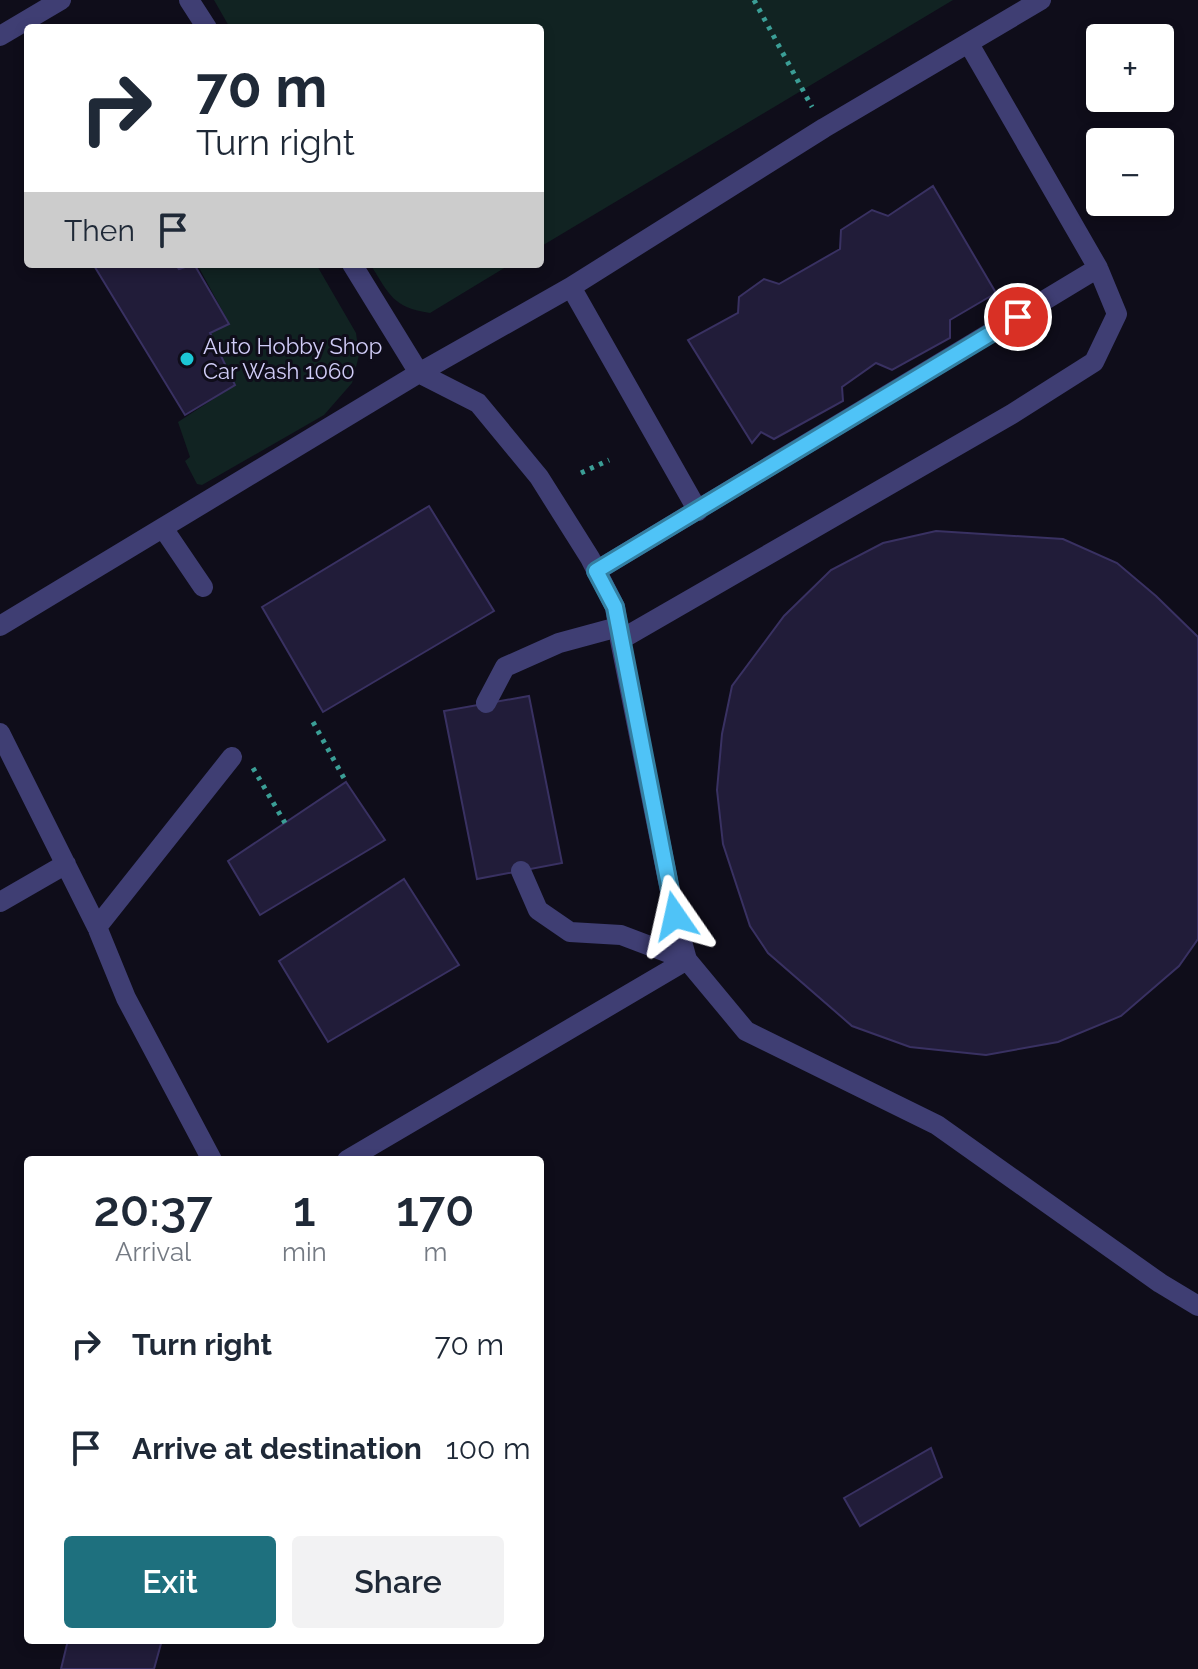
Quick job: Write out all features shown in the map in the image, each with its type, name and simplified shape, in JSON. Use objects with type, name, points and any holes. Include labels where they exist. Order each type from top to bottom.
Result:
[{"type":"lane","points":[[0,36],[61,0]]},
{"type":"lane","points":[[189,0],[204,24]]},
{"type":"lane","points":[[0,626],[419,373],[571,287],[824,128],[1041,0]]},
{"type":"lane","points":[[486,703],[505,667],[559,643],[619,633],[1012,414],[1094,362],[1117,314],[1098,268],[969,44]]},
{"type":"lane","points":[[354,268],[419,373],[478,403],[539,477],[615,607],[675,916],[687,960],[746,1031],[937,1125],[1160,1283],[1198,1306]]},
{"type":"lane","points":[[596,571],[1098,268]]},
{"type":"lane","points":[[571,287],[698,511]]},
{"type":"lane","points":[[163,528],[203,587]]},
{"type":"lane","points":[[0,733],[97,927],[126,998],[210,1156]]},
{"type":"lane","points":[[97,927],[240,759]]},
{"type":"lane","points":[[0,902],[66,864]]},
{"type":"lane","points":[[521,871],[538,910],[570,932],[621,935],[687,960]]},
{"type":"lane","points":[[354,1156],[687,960]]},
{"type":"path","points":[[754,0],[824,128]]},
{"type":"path","points":[[581,473],[609,460]]},
{"type":"path","points":[[313,722],[346,782]]},
{"type":"path","points":[[240,759],[285,823]]},
{"type":"shaded area","points":[[214,0],[953,0],[544,245],[544,24],[228,24]]},
{"type":"shaded area","points":[[199,268],[318,268],[356,333],[359,355],[352,383],[324,415],[202,485],[197,484],[185,461],[190,457],[178,422],[235,385],[210,333],[229,323]]},
{"type":"shaded area","points":[[372,268],[504,268],[430,313],[400,303]]},
{"type":"building","points":[[933,186],[996,293],[950,320],[950,338],[892,370],[876,363],[842,387],[843,401],[774,439],[761,432],[752,443],[688,340],[738,313],[739,297],[764,279],[779,284],[840,249],[841,230],[872,210],[888,216]]},
{"type":"building","name":"Auto Hobby Shop Car Wash 1060","points":[[95,268],[196,268],[229,324],[210,333],[235,385],[185,415]]},
{"type":"building","points":[[429,506],[494,611],[323,712],[262,607]]},
{"type":"building","points":[[936,531],[1063,539],[1117,563],[1198,637],[1198,939],[1179,966],[1121,1016],[1058,1042],[986,1055],[910,1047],[852,1026],[768,953],[750,926],[723,844],[717,790],[722,734],[732,686],[784,616],[831,570],[883,543]]},
{"type":"building","points":[[529,696],[562,863],[477,879],[444,711]]},
{"type":"building","points":[[346,782],[385,840],[260,915],[228,861]]},
{"type":"building","points":[[404,879],[459,965],[328,1042],[279,961]]},
{"type":"building","points":[[931,1448],[942,1477],[860,1526],[844,1498]]},
{"type":"building","points":[[67,1644],[161,1644],[154,1669],[61,1669]]},
{"type":"place","name":"Auto Hobby Shop Car Wash 1060","points":[[187,359]]},
{"type":"route","points":[[675,916],[615,607],[596,571],[1018,317]]}]
